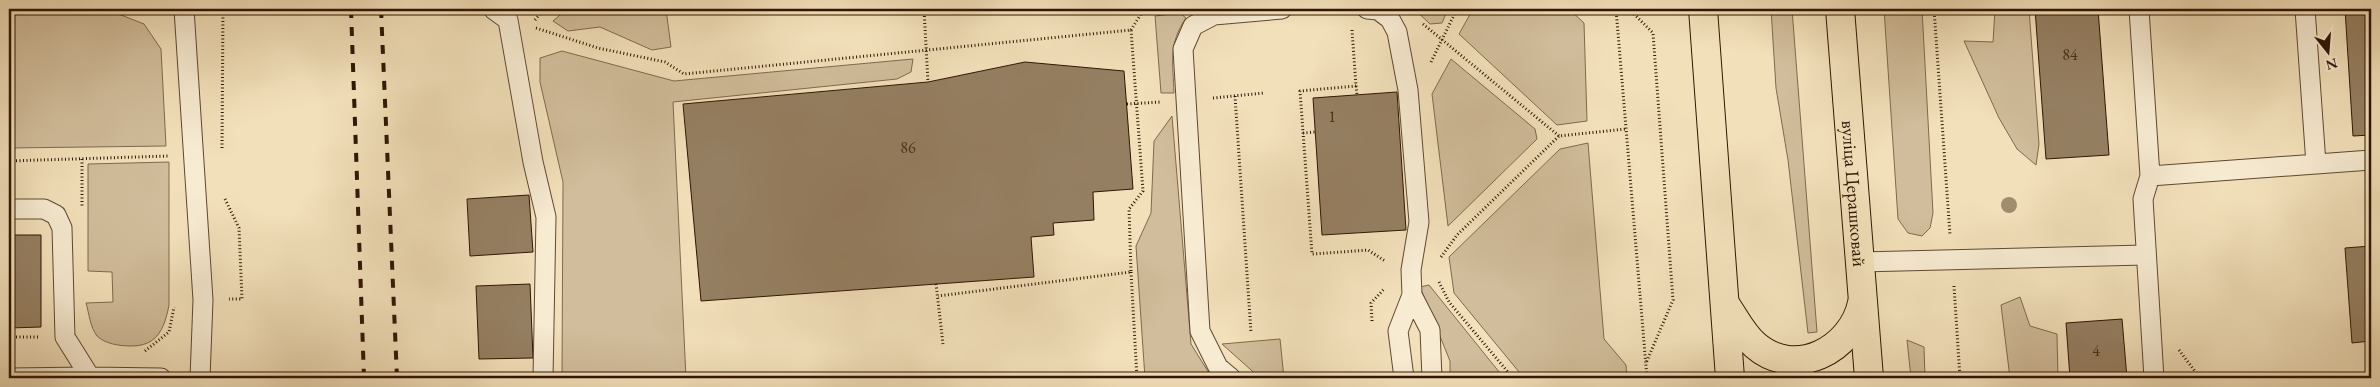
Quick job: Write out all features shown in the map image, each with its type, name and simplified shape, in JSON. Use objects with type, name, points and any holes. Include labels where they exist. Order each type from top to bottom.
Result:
[{"type":"main road","name":"вуліца Церашковай","points":[[1840,9],[1869,378]]},
{"type":"main road","points":[[1702,13],[1730,378]]},
{"type":"main road","points":[[1724,303],[1744,333],[1756,346],[1770,354],[1786,359],[1803,360],[1821,355],[1837,346],[1850,332],[1859,316],[1863,298]]},
{"type":"lane","points":[[184,9],[203,300],[200,378]]},
{"type":"lane","points":[[493,9],[512,15],[533,162],[546,217],[543,378]]},
{"type":"lane","points":[[1231,378],[1218,367],[1200,331],[1183,49],[1193,26],[1214,15],[1282,9]]},
{"type":"lane","points":[[1367,9],[1378,10],[1390,19],[1397,32],[1408,90],[1419,222],[1411,270],[1412,295],[1398,331],[1404,378]]},
{"type":"lane","points":[[2139,9],[2150,176],[2143,200],[2154,378]]},
{"type":"lane","points":[[2305,9],[2316,164]]},
{"type":"lane","points":[[2150,176],[2371,160]]},
{"type":"lane","points":[[9,209],[44,209],[56,215],[62,228],[65,337],[89,378]]},
{"type":"lane","points":[[1860,262],[2145,256]]},
{"type":"lane","points":[[1412,295],[1430,330],[1432,378]]},
{"type":"lane","points":[[9,378],[161,378]]},
{"type":"path","points":[[132,9],[164,11]]},
{"type":"path","points":[[210,10],[224,9]]},
{"type":"path","points":[[924,9],[928,82]]},
{"type":"path","points":[[1137,378],[1129,209],[1143,191],[1130,30],[1144,9]]},
{"type":"path","points":[[1441,38],[1457,9]]},
{"type":"path","points":[[1616,9],[1647,378]]},
{"type":"path","points":[[1629,9],[1654,33],[1673,300],[1646,363]]},
{"type":"path","points":[[1934,9],[1960,378]]},
{"type":"path","points":[[1418,20],[1559,136]]},
{"type":"path","points":[[1351,23],[1357,95]]},
{"type":"path","points":[[530,26],[598,48],[665,62],[684,74],[1130,30]]},
{"type":"path","points":[[1356,86],[1300,90],[1303,133],[1312,254],[1368,250]]},
{"type":"path","points":[[1209,98],[1264,93]]},
{"type":"path","points":[[1235,96],[1251,333]]},
{"type":"path","points":[[1127,104],[1165,102]]},
{"type":"path","points":[[1437,262],[1457,235],[1559,136],[1626,129]]},
{"type":"path","points":[[1303,133],[1316,132]]},
{"type":"path","points":[[9,161],[174,155]]},
{"type":"path","points":[[938,296],[1131,272]]},
{"type":"path","points":[[1436,278],[1449,302],[1513,378]]},
{"type":"path","points":[[936,284],[943,344]]},
{"type":"path","points":[[144,378],[142,352],[169,332],[176,301]]},
{"type":"shaded area","points":[[666,9],[671,47],[652,50],[600,27],[568,31],[553,21],[566,10]]},
{"type":"shaded area","points":[[1414,9],[1448,9],[1442,23],[1430,24]]},
{"type":"shaded area","points":[[1473,9],[1569,9],[1584,23],[1587,121],[1557,125],[1459,34]]},
{"type":"shaded area","points":[[1771,9],[1792,9],[1817,332],[1808,333],[1788,160],[1776,88]]},
{"type":"shaded area","points":[[1884,9],[1922,9],[1933,213],[1930,228],[1922,236],[1908,233],[1898,219]]},
{"type":"shaded area","points":[[1995,9],[2029,9],[2039,144],[2036,165],[2017,149],[1999,118],[1964,41],[1993,42]]},
{"type":"shaded area","points":[[116,13],[144,24],[161,49],[166,146],[9,148],[9,14]]},
{"type":"shaded area","points":[[1180,13],[1186,18],[1176,36],[1174,45],[1174,93],[1161,93],[1155,16]]},
{"type":"shaded area","points":[[562,51],[674,81],[913,59],[911,72],[897,79],[673,102],[686,378],[562,378],[563,182],[540,82],[540,58]]},
{"type":"shaded area","points":[[1451,59],[1535,129],[1537,139],[1448,226],[1432,94]]},
{"type":"shaded area","points":[[1172,116],[1191,344],[1212,378],[1145,378],[1136,246],[1151,213],[1154,141]]},
{"type":"shaded area","points":[[1588,143],[1604,339],[1626,365],[1627,378],[1524,378],[1454,293],[1449,257],[1560,149]]},
{"type":"shaded area","points":[[169,162],[169,305],[163,325],[154,339],[147,343],[130,346],[104,341],[97,336],[91,324],[86,303],[113,302],[112,272],[88,271],[88,164]]},
{"type":"shaded area","points":[[1429,285],[1504,378],[1450,378],[1450,361],[1420,287]]},
{"type":"shaded area","points":[[2020,297],[2030,326],[2057,334],[2058,378],[2010,378],[2001,305]]},
{"type":"shaded area","points":[[1280,339],[1284,378],[1260,378],[1222,344]]},
{"type":"shaded area","points":[[1907,340],[1924,347],[1925,378],[1911,378]]},
{"type":"building","points":[[2035,9],[2098,9],[2109,155],[2046,159]]},
{"type":"building","points":[[2345,9],[2371,9],[2371,135],[2353,136]]},
{"type":"building","points":[[1025,62],[1124,71],[1133,189],[1093,192],[1094,220],[1053,223],[1054,235],[1031,237],[1034,277],[701,301],[683,104],[928,82]]},
{"type":"building","points":[[1397,92],[1406,230],[1322,235],[1313,98]]},
{"type":"building","points":[[529,195],[533,252],[470,256],[467,199]]},
{"type":"building","points":[[9,235],[41,235],[41,327],[9,328]]},
{"type":"building","points":[[2371,246],[2371,341],[2352,343],[2345,248]]},
{"type":"building","points":[[530,284],[533,358],[479,359],[476,286]]},
{"type":"building","points":[[2122,319],[2127,378],[2070,378],[2066,323]]},
{"type":"railway","points":[[351,9],[364,378]]},
{"type":"railway","points":[[381,9],[397,378]]}]
